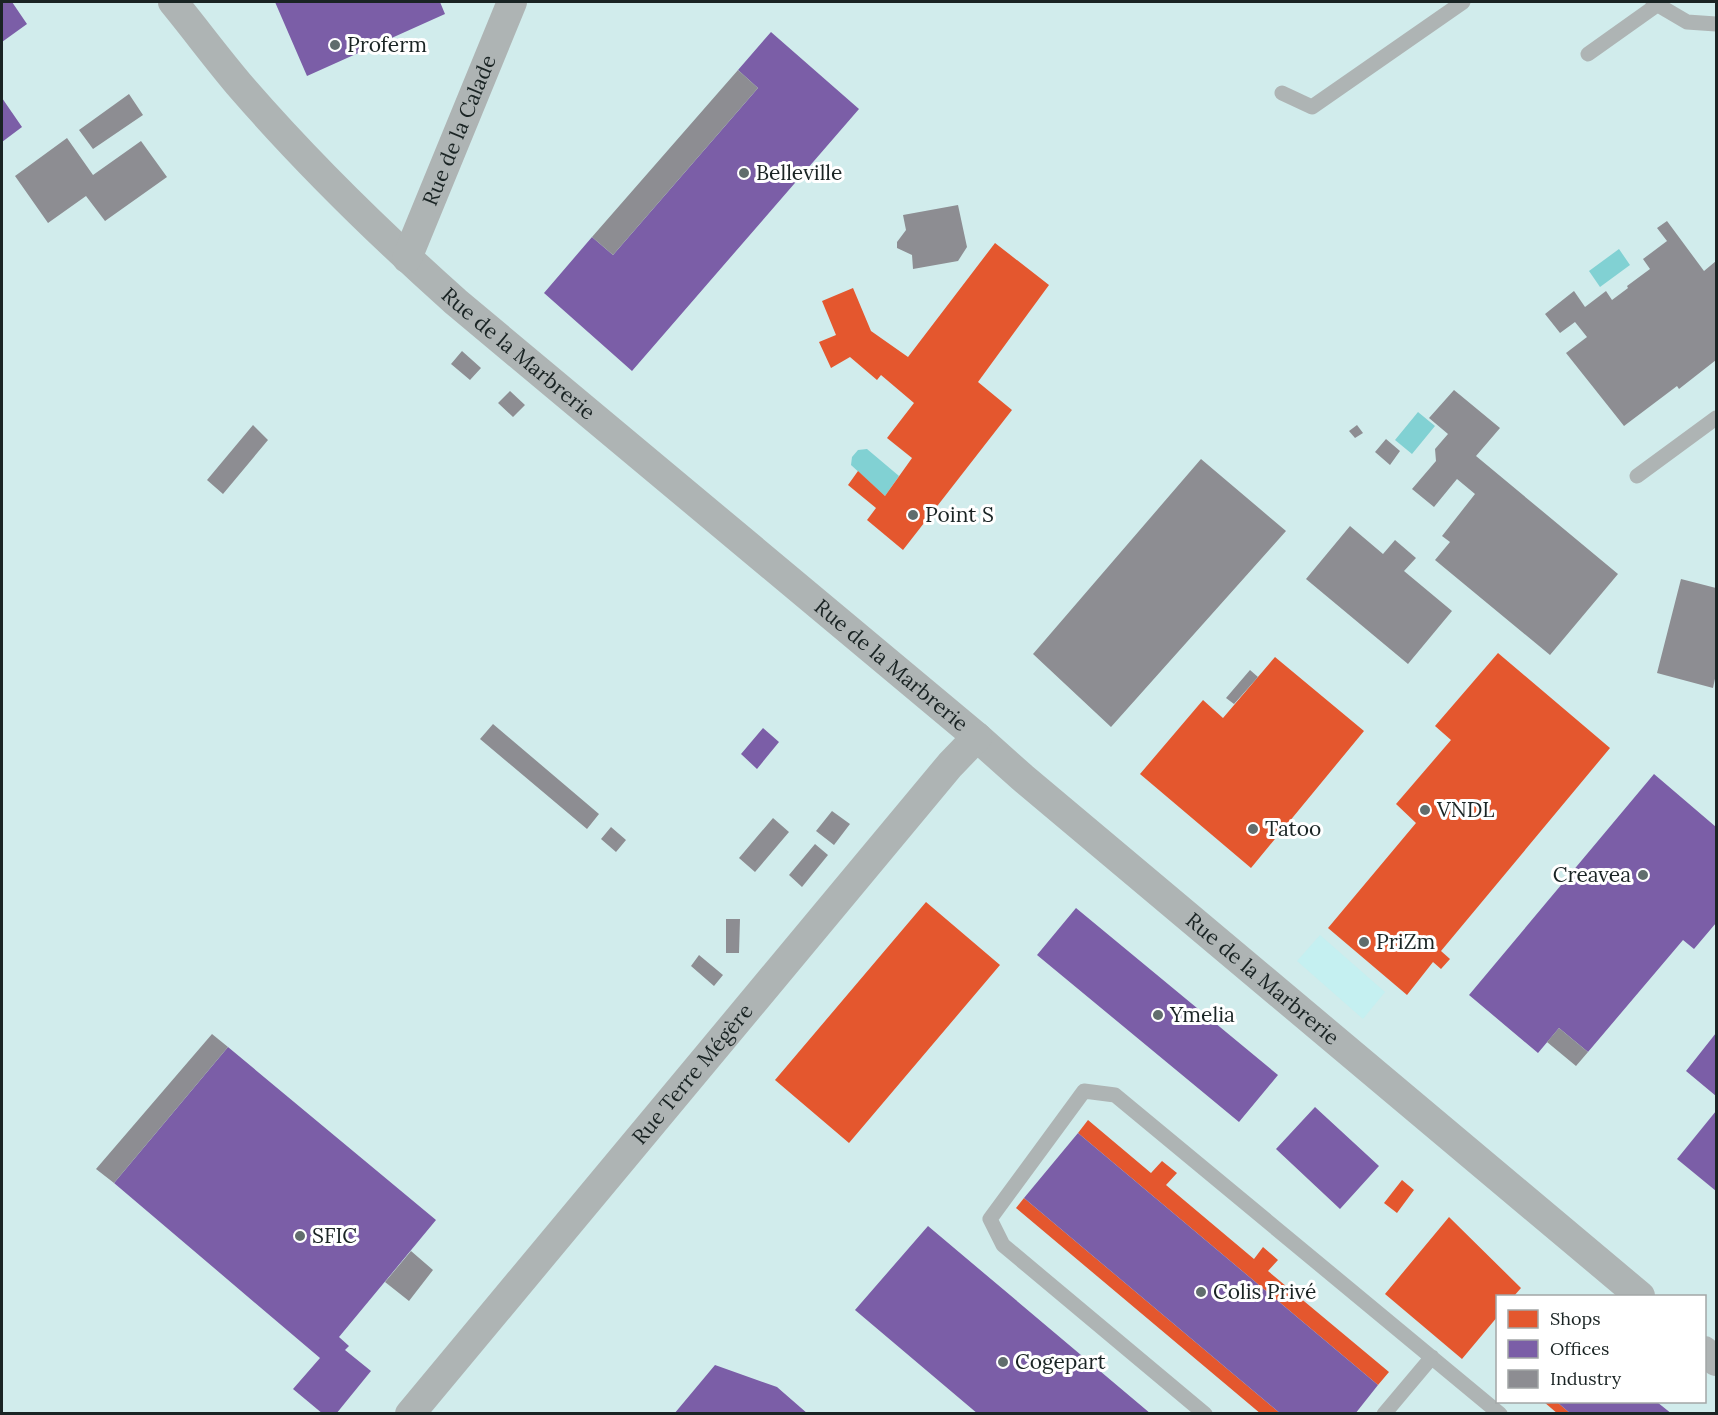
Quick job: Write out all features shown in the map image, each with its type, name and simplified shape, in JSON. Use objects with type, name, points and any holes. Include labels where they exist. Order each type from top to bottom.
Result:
[{"type":"street","name":"Rue de la Marbrerie","points":[[173,2],[242,87],[323,174],[407,258],[456,302],[977,737],[1639,1295]]},
{"type":"street","name":"Rue de la Calade","points":[[407,258],[512,2]]},
{"type":"street","name":"Rue Terre Mégère","points":[[410,1413],[950,765],[977,737]]},
{"type":"lane","points":[[1282,93],[1312,107],[1463,2]]},
{"type":"lane","points":[[1588,54],[1655,3],[1687,22],[1716,24]]},
{"type":"lane","points":[[1637,476],[1716,418]]},
{"type":"lane","points":[[1205,1413],[1003,1245],[990,1219],[1084,1091],[1116,1095],[1500,1413]]},
{"type":"lane","points":[[1384,1413],[1432,1357]]},
{"type":"shaded area","points":[[2,2],[1716,2],[1716,1413],[2,1414]]},
{"type":"shaded area","points":[[1320,935],[1385,992],[1363,1019],[1297,961]]},
{"type":"water","points":[[1619,249],[1630,265],[1600,287],[1589,271]]},
{"type":"water","points":[[1418,412],[1435,426],[1412,454],[1395,440]]},
{"type":"water","points":[[867,449],[899,476],[885,496],[851,465],[852,457],[858,450]]},
{"type":"building: Shops","points":[[995,243],[1049,285],[978,382],[1012,410],[903,550],[867,520],[876,508],[848,485],[858,471],[885,496],[912,458],[887,438],[914,403],[881,375],[877,380],[850,357],[831,368],[819,342],[836,335],[822,301],[853,288],[871,331],[908,357]]},
{"type":"building: Shops","points":[[1498,653],[1610,748],[1441,951],[1450,959],[1441,969],[1433,962],[1407,995],[1328,928],[1416,823],[1396,804],[1451,740],[1435,726]]},
{"type":"building: Shops","points":[[1275,657],[1364,731],[1251,868],[1140,774],[1203,700],[1223,718]]},
{"type":"building: Shops","points":[[926,902],[1000,965],[849,1143],[775,1080]]},
{"type":"building: Shops","points":[[1088,1120],[1151,1173],[1162,1161],[1177,1173],[1166,1185],[1254,1259],[1263,1247],[1278,1260],[1268,1271],[1389,1372],[1378,1385],[1078,1133]]},
{"type":"building: Shops","points":[[1402,1180],[1414,1190],[1397,1213],[1384,1203]]},
{"type":"building: Shops","points":[[1024,1198],[1281,1414],[1261,1414],[1016,1208]]},
{"type":"building: Shops","points":[[1449,1217],[1521,1288],[1515,1295],[1496,1295],[1496,1318],[1462,1359],[1385,1294]]},
{"type":"building: Shops","points":[[1545,1403],[1558,1403],[1571,1414],[1558,1414]]},
{"type":"building: Offices","points":[[2,2],[12,2],[27,24],[2,42]]},
{"type":"building: Offices","name":"Proferm","points":[[275,2],[440,2],[445,14],[307,76]]},
{"type":"building: Offices","name":"Belleville","points":[[771,32],[859,109],[632,371],[544,293],[592,237],[613,255],[758,88],[738,70]]},
{"type":"building: Offices","points":[[2,98],[22,127],[2,142]]},
{"type":"building: Offices","points":[[763,728],[779,742],[757,769],[741,754]]},
{"type":"building: Offices","name":"Creavea","points":[[1654,774],[1716,827],[1716,923],[1694,949],[1683,940],[1588,1052],[1559,1028],[1538,1053],[1469,995]]},
{"type":"building: Offices","name":"Ymelia","points":[[1076,908],[1278,1075],[1239,1122],[1037,955]]},
{"type":"building: Offices","points":[[1716,1033],[1716,1096],[1686,1071]]},
{"type":"building: Offices","name":"SFIC","points":[[228,1047],[436,1220],[339,1337],[349,1346],[345,1350],[371,1371],[336,1414],[323,1414],[293,1389],[320,1358],[114,1183]]},
{"type":"building: Offices","points":[[1315,1107],[1379,1166],[1340,1209],[1276,1149]]},
{"type":"building: Offices","points":[[1716,1111],[1716,1191],[1677,1159]]},
{"type":"building: Offices","name":"Colis Privé","points":[[1078,1133],[1378,1385],[1355,1414],[1281,1414],[1024,1198]]},
{"type":"building: Offices","name":"Cogepart","points":[[928,1226],[1151,1414],[978,1414],[855,1310]]},
{"type":"building: Offices","points":[[715,1365],[777,1387],[808,1414],[674,1414]]},
{"type":"building: Offices","points":[[1558,1403],[1658,1403],[1672,1414],[1571,1414]]},
{"type":"building: Industry","points":[[738,70],[758,88],[613,255],[592,237]]},
{"type":"building: Industry","points":[[129,94],[143,115],[93,149],[79,130]]},
{"type":"building: Industry","points":[[67,138],[93,175],[141,141],[167,177],[105,221],[86,196],[48,223],[15,176]]},
{"type":"building: Industry","points":[[958,205],[967,247],[958,261],[913,269],[912,255],[897,248],[897,242],[906,230],[903,215]]},
{"type":"building: Industry","points":[[1667,221],[1704,271],[1716,261],[1716,360],[1679,389],[1677,386],[1624,426],[1566,353],[1587,337],[1575,322],[1560,333],[1545,314],[1574,291],[1585,307],[1606,291],[1612,300],[1628,288],[1627,286],[1650,269],[1643,259],[1667,241],[1657,228]]},
{"type":"building: Industry","points":[[462,351],[481,368],[470,380],[451,364]]},
{"type":"building: Industry","points":[[1454,390],[1500,428],[1476,456],[1618,574],[1550,655],[1435,560],[1450,542],[1442,536],[1475,494],[1457,479],[1434,507],[1412,489],[1436,461],[1435,449],[1448,434],[1429,418]]},
{"type":"building: Industry","points":[[510,391],[525,405],[513,417],[498,403]]},
{"type":"building: Industry","points":[[253,425],[268,440],[223,494],[207,480]]},
{"type":"building: Industry","points":[[1357,425],[1363,433],[1355,438],[1349,431]]},
{"type":"building: Industry","points":[[1386,439],[1400,451],[1390,465],[1375,452]]},
{"type":"building: Industry","points":[[1201,459],[1286,531],[1111,727],[1033,654]]},
{"type":"building: Industry","points":[[1350,526],[1383,554],[1395,540],[1416,558],[1404,571],[1452,611],[1408,664],[1306,579]]},
{"type":"building: Industry","points":[[1681,579],[1716,588],[1716,674],[1713,688],[1657,673]]},
{"type":"building: Industry","points":[[1250,670],[1258,677],[1234,704],[1226,698]]},
{"type":"building: Industry","points":[[493,724],[599,814],[587,829],[480,739]]},
{"type":"building: Industry","points":[[832,811],[850,824],[834,845],[816,831]]},
{"type":"building: Industry","points":[[773,818],[789,832],[755,872],[739,858]]},
{"type":"building: Industry","points":[[611,827],[626,840],[616,852],[601,839]]},
{"type":"building: Industry","points":[[815,844],[828,855],[802,887],[789,875]]},
{"type":"building: Industry","points":[[726,919],[740,919],[739,953],[726,953]]},
{"type":"building: Industry","points":[[699,955],[723,975],[714,986],[691,966]]},
{"type":"building: Industry","points":[[1559,1028],[1588,1052],[1576,1066],[1547,1042]]},
{"type":"building: Industry","points":[[212,1034],[228,1047],[114,1183],[96,1169]]},
{"type":"building: Industry","points":[[411,1251],[433,1270],[409,1301],[385,1282]]},
{"type":"place","name":"Proferm","points":[[335,45]]},
{"type":"place","name":"Belleville","points":[[744,173]]},
{"type":"place","name":"Point S","points":[[913,515]]},
{"type":"place","name":"VNDL","points":[[1425,810]]},
{"type":"place","name":"Tatoo","points":[[1253,829]]},
{"type":"place","name":"Creavea","points":[[1643,875]]},
{"type":"place","name":"PriZm","points":[[1364,942]]},
{"type":"place","name":"Ymelia","points":[[1158,1015]]},
{"type":"place","name":"SFIC","points":[[300,1236]]},
{"type":"place","name":"Colis Privé","points":[[1201,1292]]},
{"type":"place","name":"Cogepart","points":[[1003,1362]]}]
